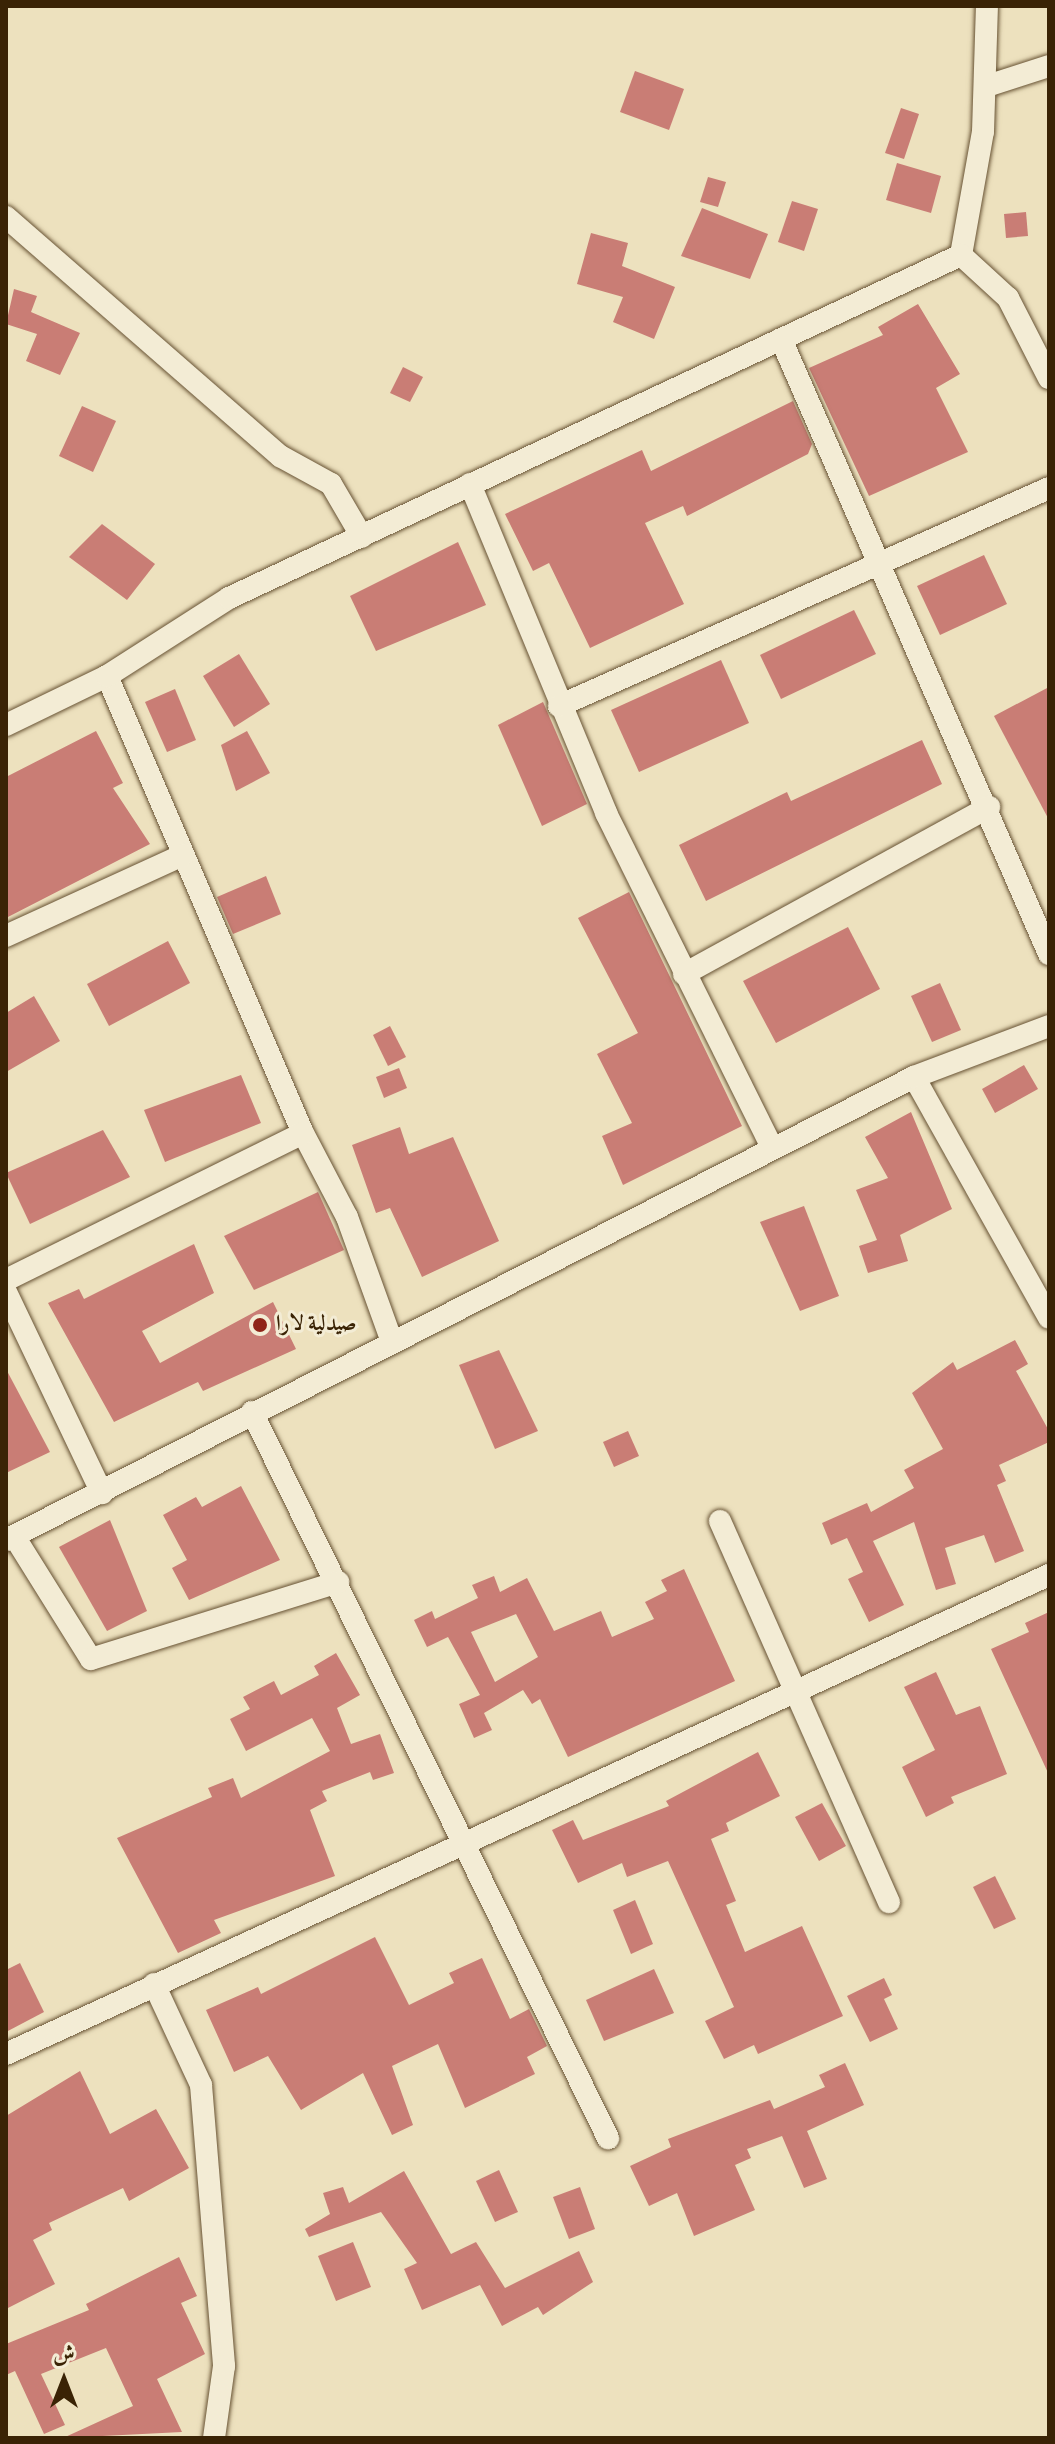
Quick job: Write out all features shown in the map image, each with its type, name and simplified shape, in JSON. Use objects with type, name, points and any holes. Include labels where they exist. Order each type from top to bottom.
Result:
[{"type":"street","points":[[961,255],[987,86],[987,6]]},
{"type":"street","points":[[987,86],[1049,66]]},
{"type":"street","points":[[6,217],[280,456],[331,484],[362,537]]},
{"type":"street","points":[[6,725],[107,676],[229,598],[961,255]]},
{"type":"street","points":[[961,255],[1008,298],[1049,378]]},
{"type":"street","points":[[781,339],[989,807],[1049,954]]},
{"type":"street","points":[[470,484],[559,706],[684,974],[772,1148]]},
{"type":"street","points":[[559,706],[1049,488]]},
{"type":"street","points":[[107,676],[303,1133],[347,1217],[391,1339]]},
{"type":"street","points":[[684,974],[989,807]]},
{"type":"street","points":[[6,936],[183,855]]},
{"type":"street","points":[[338,1582],[91,1659],[10,1538],[102,1493],[391,1339],[914,1077],[1049,1026]]},
{"type":"street","points":[[914,1077],[1049,1318]]},
{"type":"street","points":[[102,1493],[7,1294],[303,1133]]},
{"type":"street","points":[[252,1412],[465,1838],[608,2138]]},
{"type":"street","points":[[720,1521],[889,1902]]},
{"type":"street","points":[[6,2054],[465,1838],[1049,1575]]},
{"type":"street","points":[[154,1984],[201,2085],[224,2366],[214,2438]]},
{"type":"building","points":[[635,71],[684,89],[669,130],[620,112]]},
{"type":"building","points":[[901,108],[919,114],[904,159],[885,153]]},
{"type":"building","points":[[897,163],[941,176],[931,213],[886,200]]},
{"type":"building","points":[[708,177],[726,182],[718,207],[700,202]]},
{"type":"building","points":[[792,201],[818,209],[804,251],[778,242]]},
{"type":"building","points":[[702,208],[768,234],[750,279],[681,256]]},
{"type":"building","points":[[1026,212],[1028,236],[1006,238],[1004,214]]},
{"type":"building","points":[[591,233],[628,243],[622,266],[675,287],[654,339],[613,322],[623,297],[577,284]]},
{"type":"building","points":[[14,289],[37,296],[31,312],[80,333],[60,375],[26,361],[37,334],[6,324]]},
{"type":"building","points":[[918,304],[960,374],[936,388],[968,452],[869,496],[809,368],[883,335],[878,327]]},
{"type":"building","points":[[403,367],[423,377],[410,402],[390,393]]},
{"type":"building","points":[[793,401],[812,444],[808,454],[687,516],[683,506],[645,523],[684,604],[590,648],[549,563],[533,571],[505,514],[642,450],[651,471]]},
{"type":"building","points":[[82,406],[116,421],[93,472],[59,456]]},
{"type":"building","points":[[102,524],[155,564],[127,600],[69,557]]},
{"type":"building","points":[[458,542],[486,605],[376,651],[350,596]]},
{"type":"building","points":[[984,555],[1007,604],[940,635],[917,586]]},
{"type":"building","points":[[854,610],[876,654],[781,699],[760,655]]},
{"type":"building","points":[[239,654],[270,704],[234,727],[203,676]]},
{"type":"building","points":[[721,660],[749,723],[639,772],[611,710]]},
{"type":"building","points":[[1049,687],[1049,820],[994,716]]},
{"type":"building","points":[[175,689],[196,740],[167,752],[145,702]]},
{"type":"building","points":[[543,702],[587,804],[542,826],[498,725]]},
{"type":"building","points":[[96,731],[123,783],[113,788],[150,844],[6,918],[6,777]]},
{"type":"building","points":[[247,731],[270,773],[236,791],[221,745]]},
{"type":"building","points":[[922,740],[942,784],[706,901],[679,845],[787,792],[791,801]]},
{"type":"building","points":[[266,876],[281,914],[233,934],[217,897]]},
{"type":"building","points":[[629,892],[742,1126],[623,1185],[602,1136],[632,1123],[597,1054],[638,1033],[578,918]]},
{"type":"building","points":[[848,927],[880,989],[776,1043],[743,981]]},
{"type":"building","points":[[168,941],[190,983],[109,1026],[87,984]]},
{"type":"building","points":[[940,983],[961,1030],[932,1042],[911,996]]},
{"type":"building","points":[[34,996],[60,1041],[6,1072],[6,1013]]},
{"type":"building","points":[[390,1026],[406,1057],[388,1066],[373,1035]]},
{"type":"building","points":[[1024,1065],[1038,1089],[995,1113],[982,1089]]},
{"type":"building","points":[[399,1068],[407,1088],[384,1098],[376,1077]]},
{"type":"building","points":[[241,1075],[261,1123],[165,1162],[144,1110]]},
{"type":"building","points":[[911,1112],[952,1209],[900,1235],[908,1261],[868,1273],[859,1246],[877,1240],[856,1190],[888,1178],[865,1137]]},
{"type":"building","points":[[400,1127],[409,1154],[453,1137],[499,1241],[422,1277],[390,1208],[376,1213],[352,1145]]},
{"type":"building","points":[[103,1130],[130,1177],[30,1224],[6,1173]]},
{"type":"building","points":[[318,1192],[344,1250],[254,1290],[224,1236]]},
{"type":"building","points":[[804,1206],[839,1296],[800,1311],[760,1222]]},
{"type":"building","points":[[194,1244],[214,1293],[142,1331],[160,1363],[273,1302],[296,1349],[203,1391],[198,1382],[114,1422],[48,1303],[79,1289],[84,1299]]},
{"type":"building","points":[[1015,1340],[1028,1364],[1016,1371],[1049,1431],[1049,1442],[999,1465],[1006,1481],[997,1485],[1024,1551],[995,1563],[984,1535],[945,1548],[956,1584],[936,1590],[914,1522],[873,1541],[904,1605],[869,1622],[848,1579],[863,1572],[847,1538],[831,1545],[822,1523],[867,1503],[871,1512],[914,1488],[904,1470],[943,1449],[912,1393],[953,1362],[957,1370]]},
{"type":"building","points":[[499,1350],[538,1431],[495,1449],[459,1365]]},
{"type":"building","points":[[6,1369],[50,1452],[6,1473]]},
{"type":"building","points":[[628,1431],[639,1456],[614,1467],[603,1442]]},
{"type":"building","points":[[241,1486],[280,1560],[189,1600],[172,1568],[187,1560],[163,1515],[196,1497],[202,1507]]},
{"type":"building","points":[[110,1520],[147,1611],[107,1631],[59,1547]]},
{"type":"building","points":[[684,1569],[735,1681],[568,1757],[540,1699],[532,1704],[523,1690],[484,1713],[492,1730],[474,1738],[459,1704],[480,1695],[448,1637],[427,1647],[414,1620],[432,1611],[435,1619],[478,1598],[472,1585],[494,1576],[500,1592],[527,1578],[554,1631],[601,1611],[612,1637],[654,1619],[645,1602],[667,1591],[661,1580]],"holes":[[[516,1614],[538,1657],[495,1682],[471,1632]]]},
{"type":"building","points":[[1049,1612],[1049,1775],[991,1649],[1029,1632],[1025,1623]]},
{"type":"building","points":[[336,1653],[360,1695],[337,1708],[351,1744],[380,1734],[394,1773],[373,1780],[370,1772],[322,1791],[327,1801],[310,1810],[335,1876],[214,1920],[221,1933],[178,1953],[117,1838],[212,1797],[208,1788],[233,1778],[241,1798],[330,1751],[312,1718],[246,1751],[230,1719],[250,1709],[243,1697],[274,1681],[281,1695],[319,1675],[314,1666]]},
{"type":"building","points":[[936,1672],[956,1715],[980,1706],[1007,1774],[951,1797],[954,1803],[926,1817],[902,1767],[935,1750],[904,1687]]},
{"type":"building","points":[[758,1752],[780,1796],[726,1823],[729,1831],[711,1839],[736,1901],[726,1905],[745,1952],[802,1926],[843,2016],[758,2054],[754,2045],[724,2059],[705,2021],[734,2007],[668,1861],[627,1877],[622,1863],[578,1883],[552,1830],[573,1820],[583,1840],[669,1806],[666,1801]]},
{"type":"building","points":[[822,1803],[846,1846],[819,1861],[795,1817]]},
{"type":"building","points":[[995,1876],[1016,1919],[994,1929],[973,1887]]},
{"type":"building","points":[[635,1900],[653,1944],[631,1954],[613,1910]]},
{"type":"building","points":[[375,1937],[409,2005],[454,1983],[449,1973],[482,1958],[510,2019],[529,2009],[547,2046],[527,2057],[535,2074],[465,2108],[438,2044],[392,2066],[413,2125],[392,2135],[363,2073],[301,2110],[268,2056],[234,2072],[206,2010],[258,1987],[261,1994]]},
{"type":"building","points":[[20,1963],[44,2012],[6,2032],[6,1970]]},
{"type":"building","points":[[654,1969],[674,2013],[604,2041],[586,2000]]},
{"type":"building","points":[[884,1978],[892,1995],[884,1999],[898,2029],[870,2042],[847,1996]]},
{"type":"building","points":[[845,2063],[864,2105],[807,2131],[827,2179],[804,2188],[782,2136],[747,2149],[751,2158],[735,2165],[755,2210],[694,2236],[677,2193],[649,2206],[630,2166],[671,2147],[668,2139],[770,2100],[774,2109],[825,2087],[819,2075]]},
{"type":"building","points":[[80,2071],[110,2134],[156,2109],[189,2168],[129,2201],[123,2188],[49,2223],[52,2230],[33,2240],[55,2284],[6,2309],[6,2116]]},
{"type":"building","points":[[499,2170],[518,2212],[495,2222],[476,2181]]},
{"type":"building","points":[[404,2171],[451,2254],[476,2242],[505,2288],[579,2251],[593,2282],[543,2315],[538,2307],[502,2326],[480,2285],[422,2310],[404,2269],[417,2263],[381,2212],[309,2237],[305,2229],[330,2214],[323,2193],[343,2187],[349,2203]]},
{"type":"building","points":[[580,2187],[595,2229],[569,2239],[553,2197]]},
{"type":"building","points":[[353,2242],[371,2287],[336,2301],[318,2256]]},
{"type":"building","points":[[179,2257],[197,2296],[181,2303],[205,2354],[157,2379],[182,2432],[63,2438],[133,2406],[106,2348],[41,2374],[65,2425],[44,2434],[15,2371],[6,2375],[6,2344],[89,2310],[86,2304]]},
{"type":"place","name":"صيدلية لارا","points":[[260,1325]]}]
